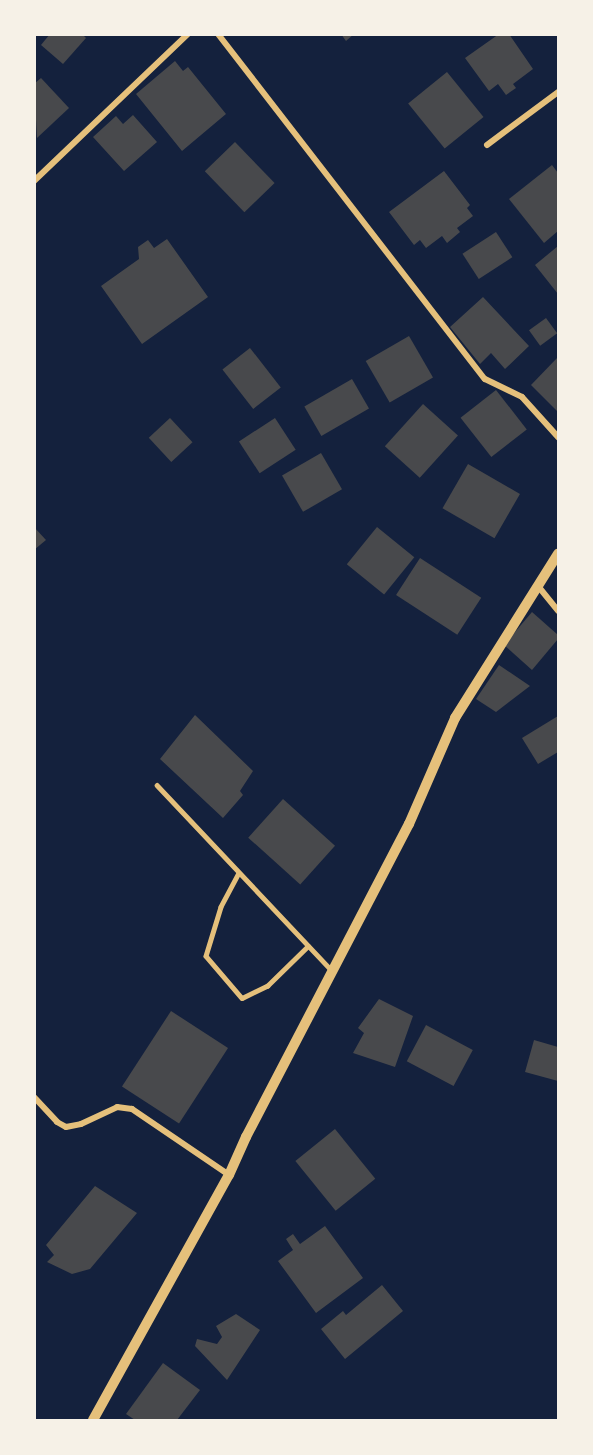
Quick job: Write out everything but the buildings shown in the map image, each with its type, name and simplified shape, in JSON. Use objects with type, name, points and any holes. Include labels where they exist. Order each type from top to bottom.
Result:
[{"type":"street","points":[[34,181],[188,34]]},
{"type":"street","points":[[218,34],[485,379],[522,397],[558,437]]},
{"type":"street","points":[[487,145],[558,92]]},
{"type":"street","points":[[93,1420],[229,1175],[246,1137],[409,824],[455,718],[558,554]]},
{"type":"street","points":[[538,586],[558,611]]},
{"type":"street","points":[[34,1097],[57,1122],[66,1128],[97,1118],[117,1107],[132,1109],[229,1175]]},
{"type":"lane","points":[[157,785],[332,972]]},
{"type":"lane","points":[[239,873],[221,907],[206,956],[242,998],[267,986],[308,946]]}]
